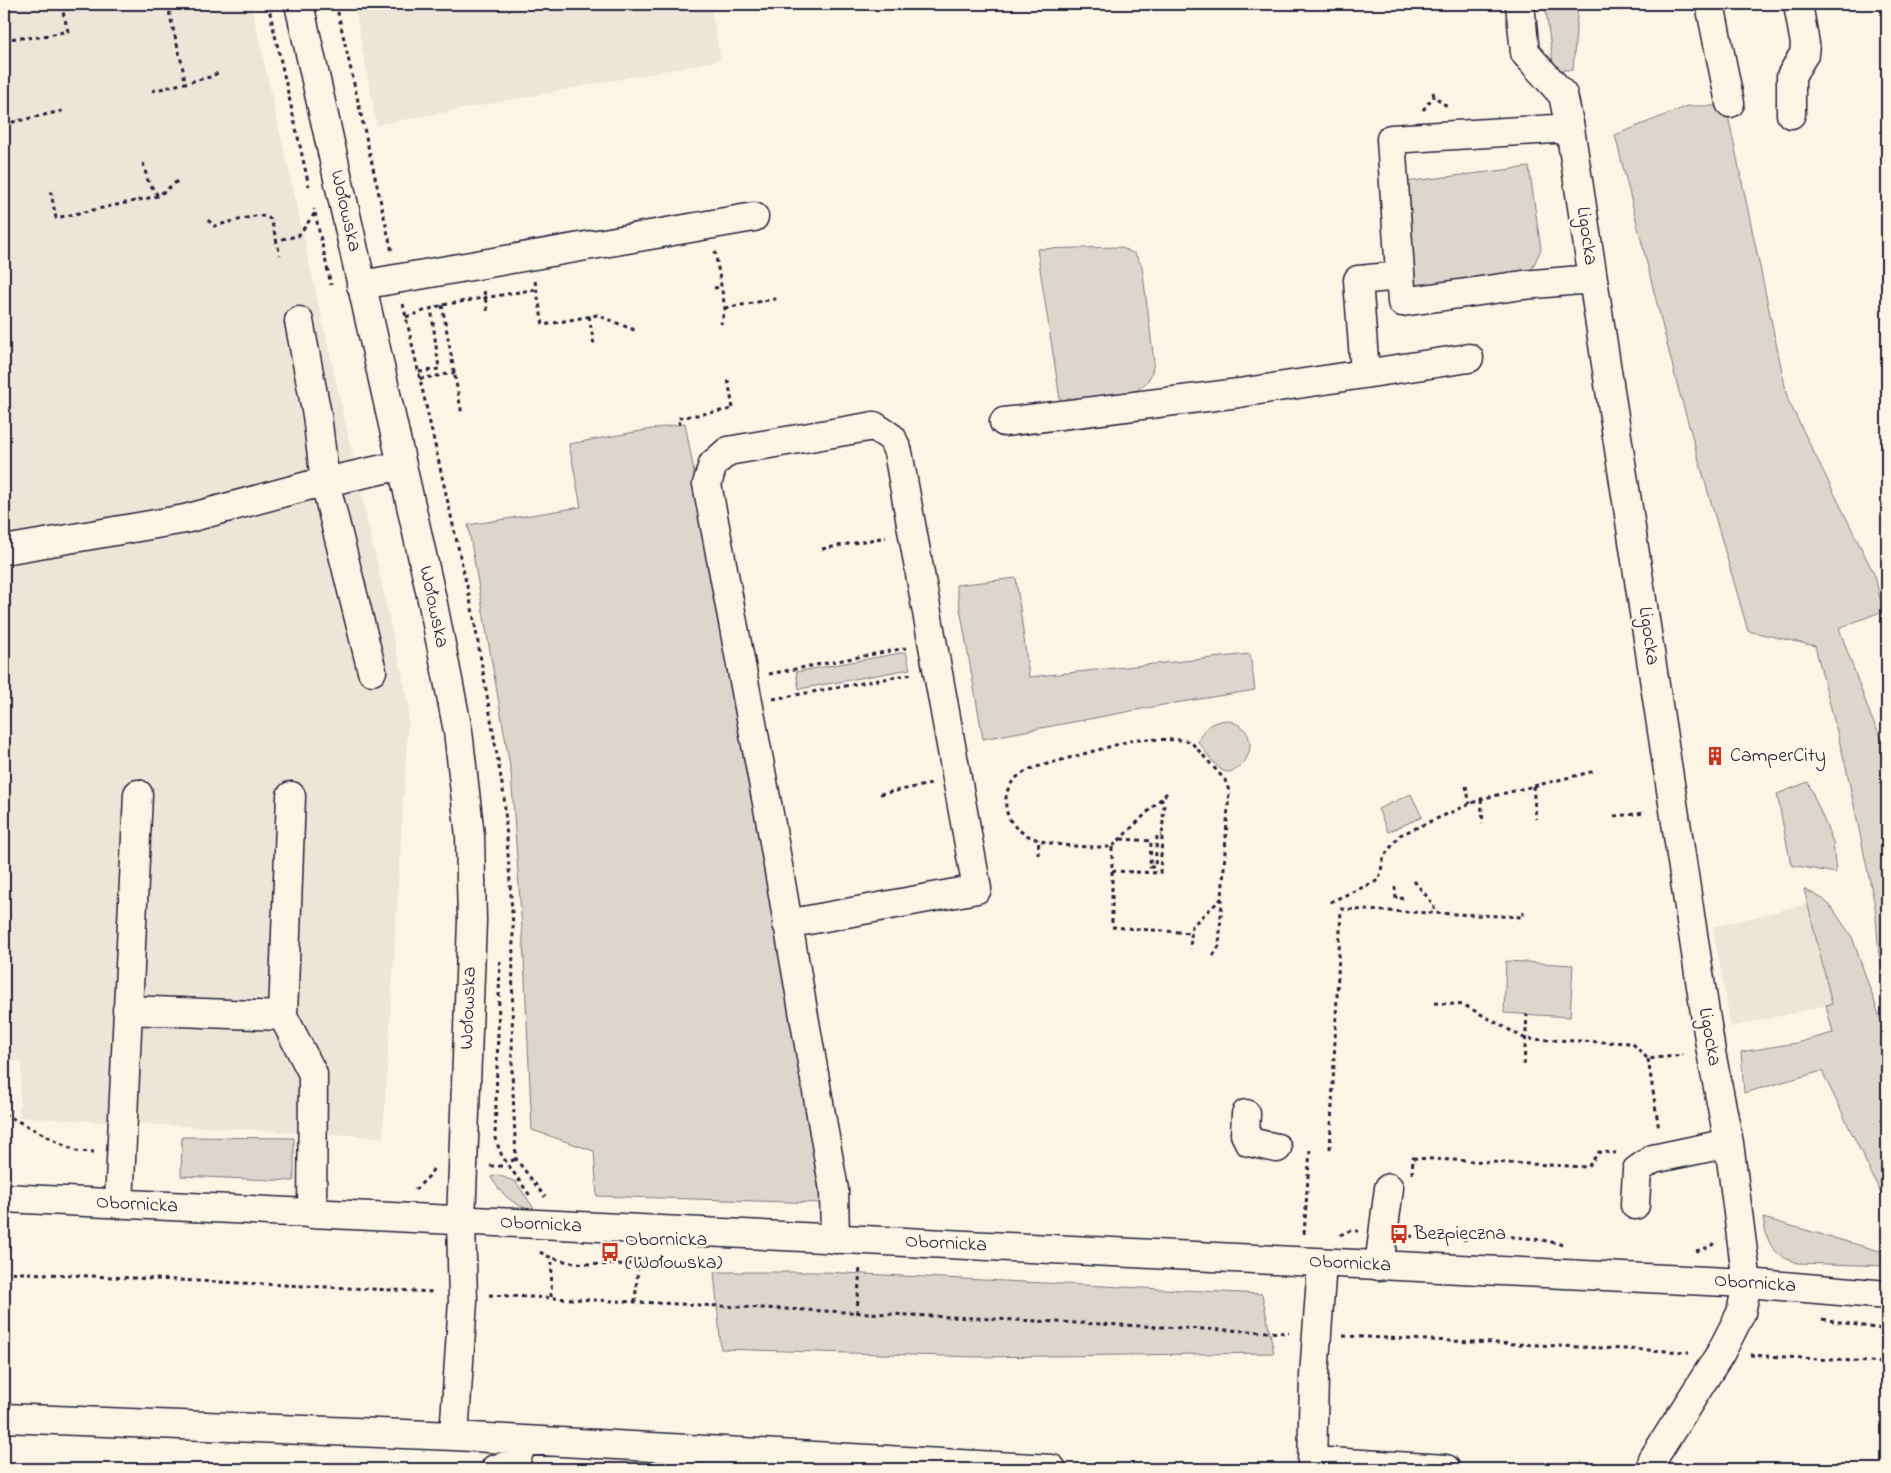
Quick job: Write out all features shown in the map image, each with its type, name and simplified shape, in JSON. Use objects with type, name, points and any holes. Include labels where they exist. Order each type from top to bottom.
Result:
[{"type":"street","name":"Wołowska","points":[[299,4],[433,604],[458,731],[470,836],[472,921],[461,1221],[462,1294],[454,1436]]},
{"type":"street","name":"Ligocka","points":[[1520,4],[1525,53],[1563,95],[1570,128],[1711,1052],[1729,1143],[1747,1283],[1741,1313],[1720,1354],[1653,1459],[1651,1469]]},
{"type":"street","points":[[1710,4],[1730,103]]},
{"type":"street","points":[[1791,114],[1791,76],[1804,54],[1805,44],[1798,4]]},
{"type":"street","points":[[1570,128],[1391,140],[1402,302],[1523,285],[1592,279]]},
{"type":"street","points":[[362,285],[754,218]]},
{"type":"street","points":[[1365,373],[1358,280],[1400,276]]},
{"type":"street","points":[[299,321],[317,415],[325,482],[372,671]]},
{"type":"street","points":[[1004,422],[1239,393],[1469,358]]},
{"type":"street","points":[[787,924],[977,889],[957,780],[924,658],[912,532],[898,452],[892,438],[874,426],[728,451],[713,464],[707,484],[834,1190],[835,1239]]},
{"type":"street","points":[[4,550],[185,519],[402,464]]},
{"type":"street","points":[[119,1204],[138,794]]},
{"type":"street","points":[[291,796],[283,1016],[313,1074],[312,1214]]},
{"type":"street","points":[[127,1010],[283,1016]]},
{"type":"street","points":[[1246,1114],[1245,1134],[1249,1142],[1277,1148]]},
{"type":"street","points":[[1635,1205],[1636,1170],[1653,1158],[1729,1143]]},
{"type":"street","points":[[1380,1266],[1401,1185]]},
{"type":"street","name":"Obornicka","points":[[4,1198],[1747,1283],[1887,1295]]},
{"type":"street","points":[[1322,1263],[1314,1376],[1312,1465],[1446,1469]]},
{"type":"street","points":[[4,1418],[454,1436],[821,1464],[1052,1469]]},
{"type":"street","points":[[494,1469],[514,1464],[524,1440]]},
{"type":"path","points":[[4,39],[39,37],[68,31],[61,4]]},
{"type":"path","points":[[168,4],[172,32],[183,59],[186,83]]},
{"type":"path","points":[[268,4],[311,194]]},
{"type":"path","points":[[152,91],[210,77],[220,72]]},
{"type":"path","points":[[4,124],[66,110]]},
{"type":"path","points":[[143,162],[148,181],[158,196]]},
{"type":"path","points":[[49,193],[51,193],[56,218],[158,196],[178,180]]},
{"type":"path","points":[[313,203],[331,285]]},
{"type":"path","points":[[282,239],[298,236],[315,212]]},
{"type":"path","points":[[208,220],[214,226],[259,214],[266,216],[272,220],[280,255]]},
{"type":"path","points":[[711,225],[725,308],[721,324]]},
{"type":"path","points":[[535,280],[543,325],[597,315],[637,331]]},
{"type":"path","points":[[714,288],[722,287]]},
{"type":"path","points":[[406,317],[431,307],[537,290]]},
{"type":"path","points":[[725,308],[780,298]]},
{"type":"path","points":[[442,305],[462,415]]},
{"type":"path","points":[[419,372],[439,369],[431,307]]},
{"type":"path","points":[[590,316],[594,345]]},
{"type":"path","points":[[420,380],[459,372]]},
{"type":"path","points":[[680,425],[678,418],[733,409],[728,379]]},
{"type":"path","points":[[822,549],[912,532]]},
{"type":"path","points":[[774,673],[910,647],[924,658],[915,673],[778,698]]},
{"type":"path","points":[[1112,847],[1069,847],[1039,839],[1017,830],[1012,825],[1006,809],[1008,791],[1018,774],[1033,768],[1137,739],[1184,740],[1192,742],[1225,780],[1229,791],[1220,946],[1214,956]]},
{"type":"path","points":[[1330,902],[1379,880],[1384,856],[1400,835],[1482,799],[1596,771]]},
{"type":"path","points":[[880,794],[957,780]]},
{"type":"path","points":[[1466,786],[1470,804]]},
{"type":"path","points":[[1533,786],[1536,819]]},
{"type":"path","points":[[1167,792],[1112,847],[1112,927],[1191,933]]},
{"type":"path","points":[[1112,871],[1160,874],[1164,803],[1161,799]]},
{"type":"path","points":[[1482,799],[1483,824]]},
{"type":"path","points":[[1120,839],[1151,841],[1150,867],[1155,867],[1156,836],[1162,836]]},
{"type":"path","points":[[1038,855],[1039,839]]},
{"type":"path","points":[[1414,881],[1434,905],[1434,913]]},
{"type":"path","points":[[1395,888],[1396,899],[1403,898]]},
{"type":"path","points":[[1190,949],[1192,926],[1222,898]]},
{"type":"path","points":[[1330,1149],[1341,909],[1523,918],[1523,911]]},
{"type":"path","points":[[1434,1003],[1464,1005],[1526,1039],[1632,1043],[1648,1059],[1663,1156]]},
{"type":"path","points":[[1524,1065],[1527,1014]]},
{"type":"path","points":[[1648,1059],[1711,1052]]},
{"type":"path","points":[[4,1114],[76,1151],[120,1153]]},
{"type":"path","points":[[1304,1238],[1310,1149]]},
{"type":"path","points":[[1401,1185],[1413,1158],[1588,1166],[1599,1152],[1624,1153]]},
{"type":"path","points":[[511,1161],[516,1159],[548,1201]]},
{"type":"path","points":[[487,1166],[504,1166]]},
{"type":"path","points":[[635,1302],[639,1249]]},
{"type":"path","points":[[551,1297],[552,1262]]},
{"type":"path","points":[[4,1272],[1296,1333]]},
{"type":"path","points":[[1812,1317],[1887,1330]]},
{"type":"path","points":[[1337,1335],[1692,1353]]},
{"type":"path","points":[[1744,1355],[1887,1363]]},
{"type":"shaded area","points":[[4,4],[251,4],[409,706],[383,1137],[19,1117],[22,1062],[4,1061]]},
{"type":"shaded area","points":[[354,4],[710,4],[721,60],[377,125]]},
{"type":"shaded area","points":[[1545,4],[1578,4],[1573,70],[1554,70]]},
{"type":"shaded area","points":[[1688,106],[1726,106],[1788,400],[1875,576],[1883,611],[1839,628],[1871,717],[1887,749],[1887,982],[1879,955],[1875,906],[1846,767],[1815,646],[1748,631],[1677,384],[1615,135]]},
{"type":"shaded area","points":[[1529,167],[1541,249],[1531,271],[1417,287],[1412,282],[1404,182]]},
{"type":"shaded area","points":[[1120,247],[1135,254],[1142,266],[1154,362],[1151,375],[1143,386],[1123,397],[1061,406],[1037,249]]},
{"type":"shaded area","points":[[685,423],[773,903],[821,1203],[597,1196],[594,1151],[532,1130],[524,958],[511,772],[468,525],[581,507],[569,444]]},
{"type":"shaded area","points":[[1016,578],[1029,677],[1250,654],[1255,690],[1163,705],[983,739],[956,585]]},
{"type":"shaded area","points":[[906,652],[910,669],[799,689],[796,672]]},
{"type":"shaded area","points":[[1226,720],[1240,726],[1248,735],[1250,745],[1248,755],[1243,763],[1236,770],[1228,772],[1217,766],[1198,742],[1208,726]]},
{"type":"shaded area","points":[[1808,782],[1833,842],[1836,873],[1791,865],[1777,794]]},
{"type":"shaded area","points":[[1411,794],[1422,817],[1388,832],[1378,809]]},
{"type":"shaded area","points":[[1804,889],[1823,899],[1833,909],[1852,937],[1887,1038],[1887,1206],[1822,1071],[1744,1093],[1741,1052],[1796,1043],[1833,1033],[1826,1005],[1832,1004]]},
{"type":"shaded area","points":[[1807,904],[1832,1004],[1731,1027],[1713,927]]},
{"type":"shaded area","points":[[1506,961],[1573,965],[1570,1017],[1504,1013]]},
{"type":"shaded area","points":[[182,1137],[294,1138],[294,1181],[181,1176]]},
{"type":"shaded area","points":[[498,1175],[516,1182],[533,1207],[533,1211],[520,1206],[499,1189],[491,1177]]},
{"type":"shaded area","points":[[1763,1218],[1887,1253],[1887,1266],[1798,1263],[1789,1260],[1782,1257],[1772,1247],[1766,1235]]},
{"type":"shaded area","points":[[714,1272],[824,1272],[1262,1294],[1274,1353],[977,1357],[721,1349]]},
{"type":"place","name":"CamperCity","points":[[1715,756]]},
{"type":"place","name":"Bezpieczna","points":[[1399,1234]]},
{"type":"place","name":"Obornicka (Wołowska)","points":[[610,1252]]}]
